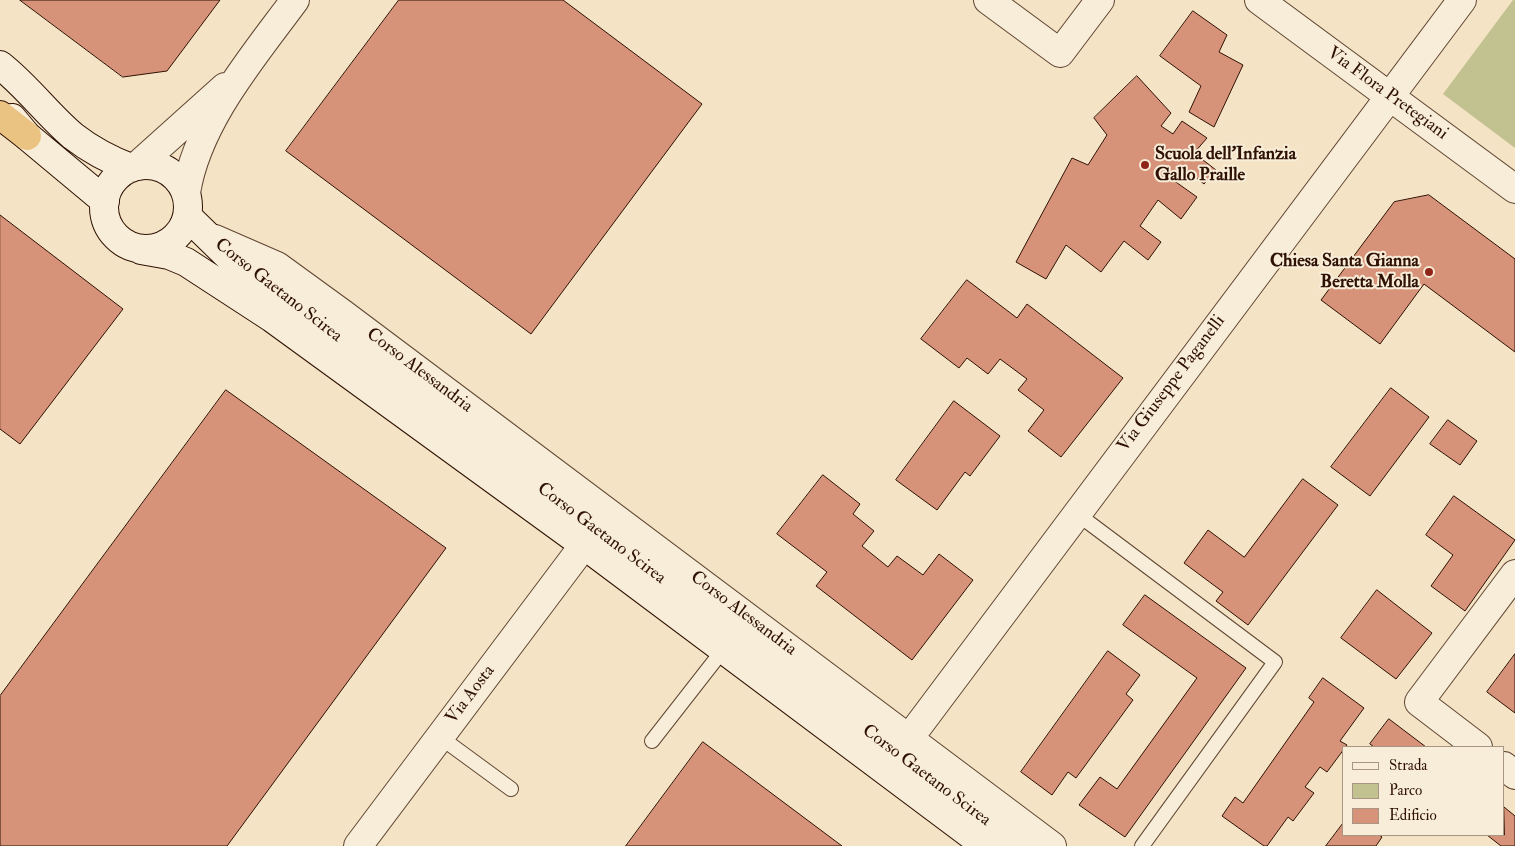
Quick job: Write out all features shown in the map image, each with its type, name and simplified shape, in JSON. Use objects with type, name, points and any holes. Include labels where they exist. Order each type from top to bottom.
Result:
[{"type":"highway","points":[[0,114],[27,136]]},
{"type":"street","points":[[141,250],[154,249],[176,238],[187,205],[190,172],[203,138],[239,75],[295,0]]},
{"type":"street","points":[[988,0],[1060,53],[1100,0]]},
{"type":"street","name":"Via Flora Pretegiani","points":[[1258,0],[1515,189]]},
{"type":"street","name":"Via Giuseppe Paganelli","points":[[897,755],[1076,513],[1462,0]]},
{"type":"street","points":[[0,66],[20,81],[72,135],[109,159],[134,167],[158,166],[168,170],[176,177],[187,205]]},
{"type":"street","points":[[239,75],[134,167],[116,178],[108,189],[104,202],[109,228],[117,238],[128,246],[169,255],[186,262],[272,318],[584,545],[722,650],[1052,846]]},
{"type":"street","points":[[0,104],[27,136],[104,202]]},
{"type":"street","name":"Corso Gaetano Scirea","points":[[187,205],[208,236],[228,256],[1020,846]]},
{"type":"street","name":"Via Aosta","points":[[358,846],[584,545]]},
{"type":"street","points":[[1477,746],[1419,702],[1515,574]]},
{"type":"street","points":[[897,755],[974,843]]},
{"type":"street","points":[[1505,767],[1515,775]]},
{"type":"lane","points":[[1076,513],[1275,662],[1142,846]]},
{"type":"lane","points":[[652,741],[722,650]]},
{"type":"lane","points":[[440,737],[511,788]]},
{"type":"green space","points":[[1513,0],[1515,0],[1515,148],[1443,94]]},
{"type":"building","points":[[20,0],[220,0],[167,71],[123,77]]},
{"type":"building","points":[[399,0],[563,0],[702,104],[531,334],[286,151]]},
{"type":"building","points":[[1193,11],[1227,35],[1219,52],[1243,65],[1214,127],[1189,112],[1201,86],[1160,56]]},
{"type":"building","points":[[1137,76],[1171,113],[1161,126],[1173,134],[1182,121],[1207,138],[1194,153],[1216,170],[1204,184],[1183,167],[1173,180],[1197,197],[1181,219],[1158,200],[1140,226],[1161,242],[1148,260],[1124,241],[1101,272],[1066,245],[1046,279],[1016,262],[1072,158],[1088,165],[1107,135],[1094,118]]},
{"type":"building","name":"Chiesa Santa Gianna Beretta Molla","points":[[1429,195],[1515,259],[1515,352],[1424,284],[1380,344],[1321,300],[1394,202]]},
{"type":"building","points":[[0,215],[123,309],[20,444],[0,429]]},
{"type":"building","points":[[967,280],[1017,318],[1027,304],[1123,378],[1061,457],[1028,431],[1044,410],[1018,390],[1027,379],[1000,359],[988,374],[967,358],[959,368],[921,339]]},
{"type":"building","points":[[1391,388],[1429,417],[1370,496],[1331,467]]},
{"type":"building","points":[[226,390],[446,548],[227,846],[0,846],[0,696]]},
{"type":"building","points":[[954,401],[1000,436],[970,476],[965,472],[937,510],[896,480]]},
{"type":"building","points":[[1448,420],[1477,441],[1460,465],[1430,444]]},
{"type":"building","points":[[823,475],[860,504],[853,514],[874,531],[862,546],[888,567],[897,556],[923,575],[939,554],[973,580],[912,660],[816,586],[827,572],[777,534]]},
{"type":"building","points":[[1303,479],[1338,505],[1248,625],[1216,601],[1223,592],[1184,563],[1208,530],[1244,557]]},
{"type":"building","points":[[1454,496],[1515,540],[1465,611],[1431,586],[1453,555],[1426,535]]},
{"type":"building","points":[[1377,590],[1432,633],[1396,679],[1341,638]]},
{"type":"building","points":[[1145,595],[1246,668],[1125,837],[1079,805],[1100,777],[1117,789],[1197,678],[1123,625]]},
{"type":"building","points":[[1108,651],[1140,675],[1126,694],[1133,700],[1076,778],[1068,772],[1052,795],[1021,772]]},
{"type":"building","points":[[1515,654],[1515,713],[1487,692]]},
{"type":"building","points":[[1323,678],[1364,708],[1340,741],[1347,745],[1342,746],[1342,752],[1327,772],[1320,767],[1305,787],[1314,793],[1293,821],[1288,817],[1267,846],[1264,846],[1222,816],[1235,797],[1243,803],[1314,702],[1309,698]]},
{"type":"building","points":[[1389,719],[1425,746],[1373,746],[1370,744]]},
{"type":"building","points":[[703,742],[842,846],[626,846]]},
{"type":"building","points":[[1505,808],[1515,816],[1515,846],[1501,846],[1488,836],[1505,836]]},
{"type":"building","points":[[1342,825],[1342,836],[1382,837],[1376,846],[1326,846]]},
{"type":"place","name":"Scuola dell'Infanzia Gallo Praille","points":[[1145,165]]},
{"type":"place","name":"Chiesa Santa Gianna Beretta Molla","points":[[1429,272]]}]
